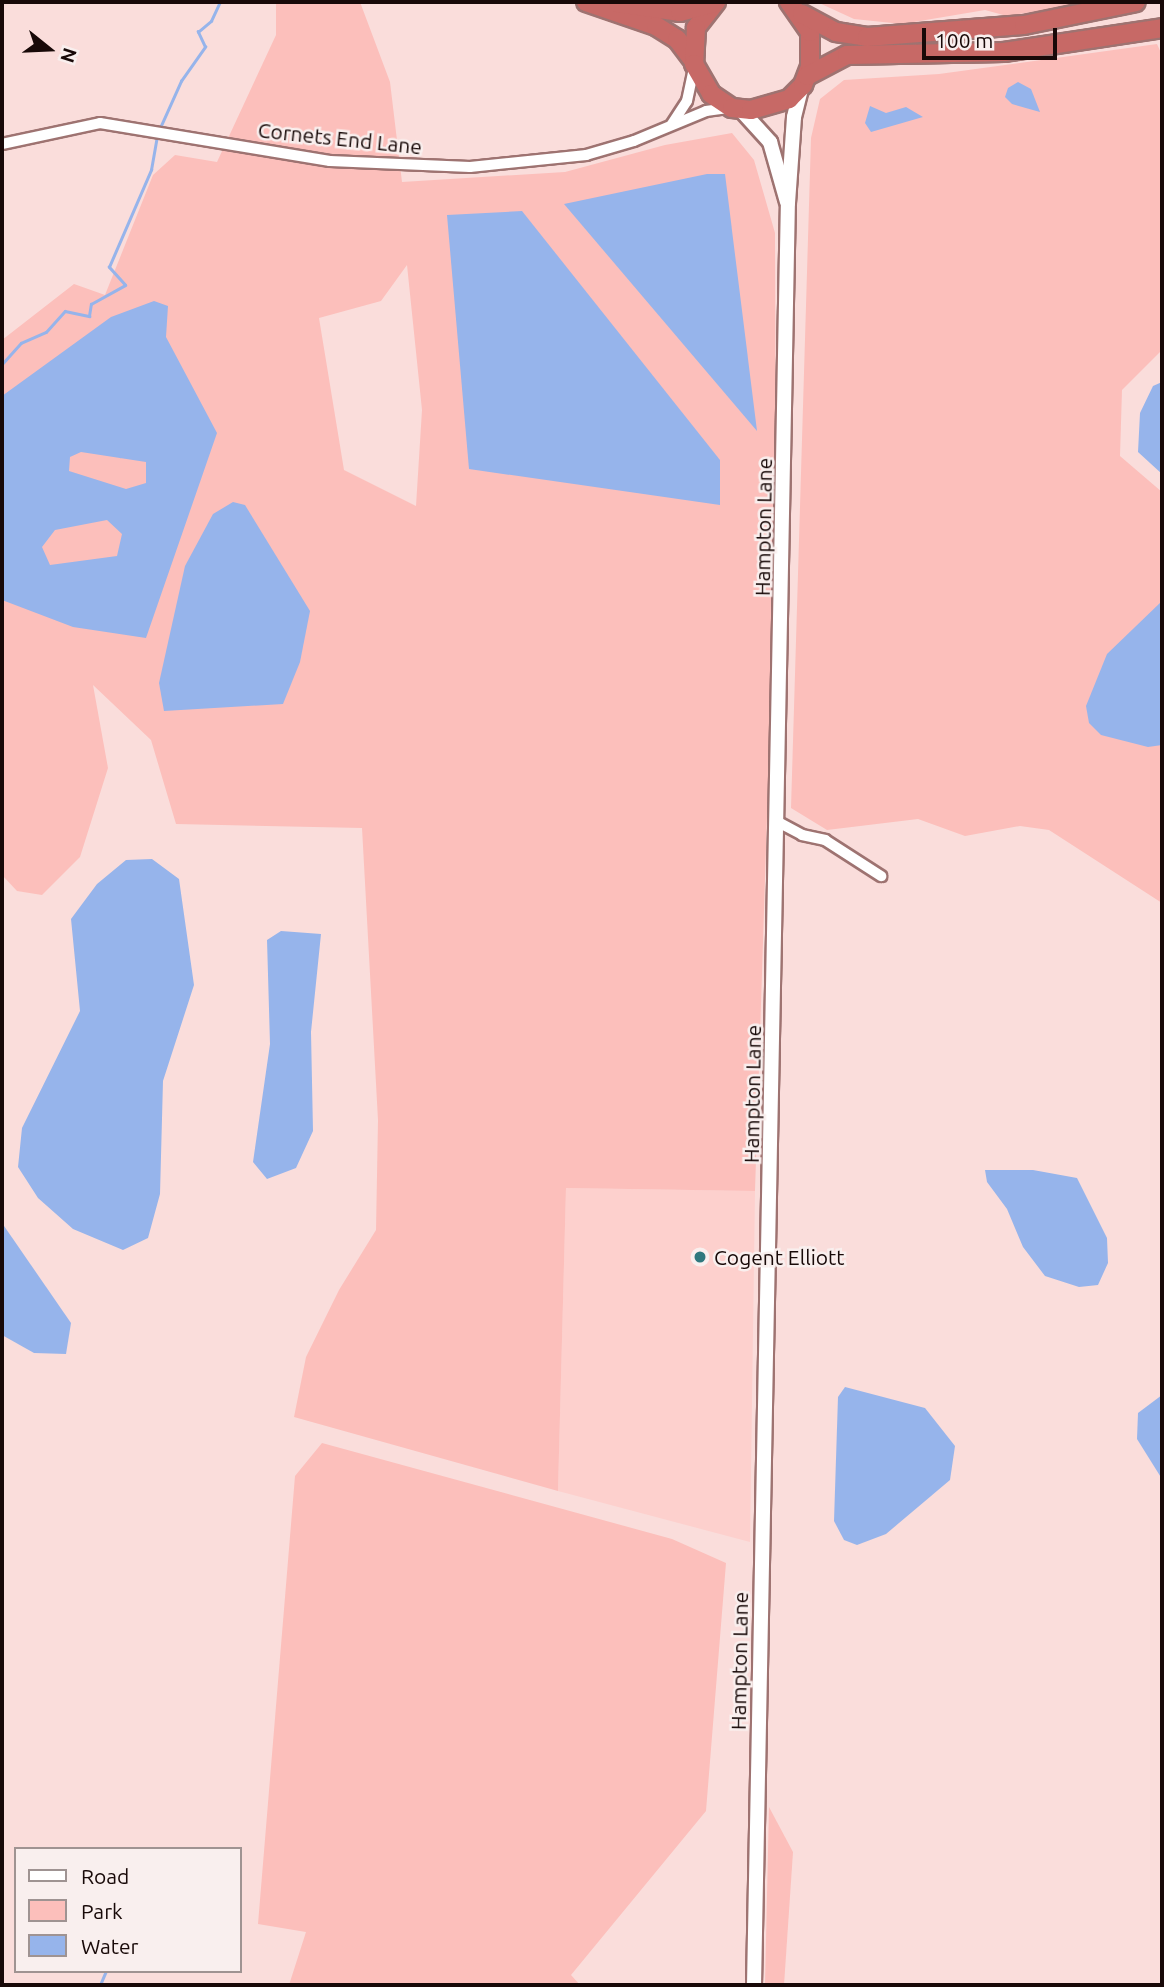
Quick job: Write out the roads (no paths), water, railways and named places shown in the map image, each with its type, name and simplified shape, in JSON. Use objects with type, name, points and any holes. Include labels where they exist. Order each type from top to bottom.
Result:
[{"type":"highway","points":[[586,2],[668,32],[694,62],[704,87],[736,108],[781,104],[805,81],[847,55],[1004,52],[1162,28]]},
{"type":"highway","points":[[609,2],[669,12],[715,2]]},
{"type":"highway","points":[[694,62],[696,28],[715,2]]},
{"type":"highway","points":[[793,5],[836,32],[867,37],[1024,25],[1136,2]]},
{"type":"highway","points":[[793,5],[812,41],[805,81]]},
{"type":"main road","name":"Hampton Lane","points":[[754,1985],[788,203],[794,117],[805,81]]},
{"type":"main road","name":"Hampton Lane","points":[[736,108],[770,142],[788,203]]},
{"type":"street","points":[[671,124],[691,93],[694,62]]},
{"type":"street","name":"Cornets End Lane","points":[[2,144],[77,125],[111,123],[330,161],[470,167],[586,155],[671,124],[736,108]]},
{"type":"street","points":[[778,822],[802,835],[825,840],[881,876]]},
{"type":"water","points":[[1018,82],[1031,89],[1040,112],[1012,104],[1005,97],[1008,88]]},
{"type":"water","points":[[870,106],[886,113],[906,107],[923,117],[871,132],[865,123]]},
{"type":"water","points":[[707,174],[725,174],[757,431],[564,204]]},
{"type":"water","points":[[522,211],[720,460],[720,505],[469,469],[447,215]]},
{"type":"water","points":[[154,301],[168,306],[166,337],[217,433],[146,638],[73,627],[2,600],[2,396],[111,317]],"holes":[[[81,452],[146,462],[146,483],[126,489],[69,471],[70,457]],[[107,520],[122,534],[117,556],[50,565],[42,547],[55,530]]]},
{"type":"water","points":[[1162,382],[1162,474],[1138,452],[1140,413],[1153,386]]},
{"type":"water","points":[[233,502],[245,505],[310,611],[300,662],[283,704],[164,711],[159,683],[185,566],[213,514]]},
{"type":"water","points":[[1162,601],[1162,745],[1148,747],[1101,735],[1089,723],[1086,706],[1107,654]]},
{"type":"water","points":[[152,859],[179,879],[194,985],[163,1081],[160,1194],[148,1238],[123,1250],[73,1229],[38,1198],[18,1167],[22,1128],[80,1011],[71,919],[97,884],[126,860]]},
{"type":"water","points":[[281,931],[321,934],[311,1032],[313,1131],[296,1168],[267,1179],[253,1162],[270,1044],[267,940]]},
{"type":"water","points":[[985,1170],[1033,1170],[1077,1178],[1107,1238],[1108,1263],[1098,1285],[1079,1287],[1045,1276],[1023,1247],[1007,1209],[987,1182]]},
{"type":"water","points":[[2,1223],[71,1323],[66,1354],[34,1353],[2,1335]]},
{"type":"water","points":[[845,1387],[925,1408],[955,1446],[950,1480],[886,1534],[857,1545],[844,1540],[834,1521],[838,1397]]},
{"type":"water","points":[[1162,1395],[1162,1479],[1137,1439],[1138,1413]]},
{"type":"waterway","points":[[159,130],[181,81],[205,47],[198,32],[211,21],[220,2]]},
{"type":"waterway","points":[[2,364],[21,343],[46,332],[65,311],[89,316],[91,304],[125,285],[109,267],[151,170],[157,136]]},
{"type":"waterway","points":[[100,1985],[105,1973]]},
{"type":"place","name":"Cogent Elliott","points":[[700,1257]]}]
